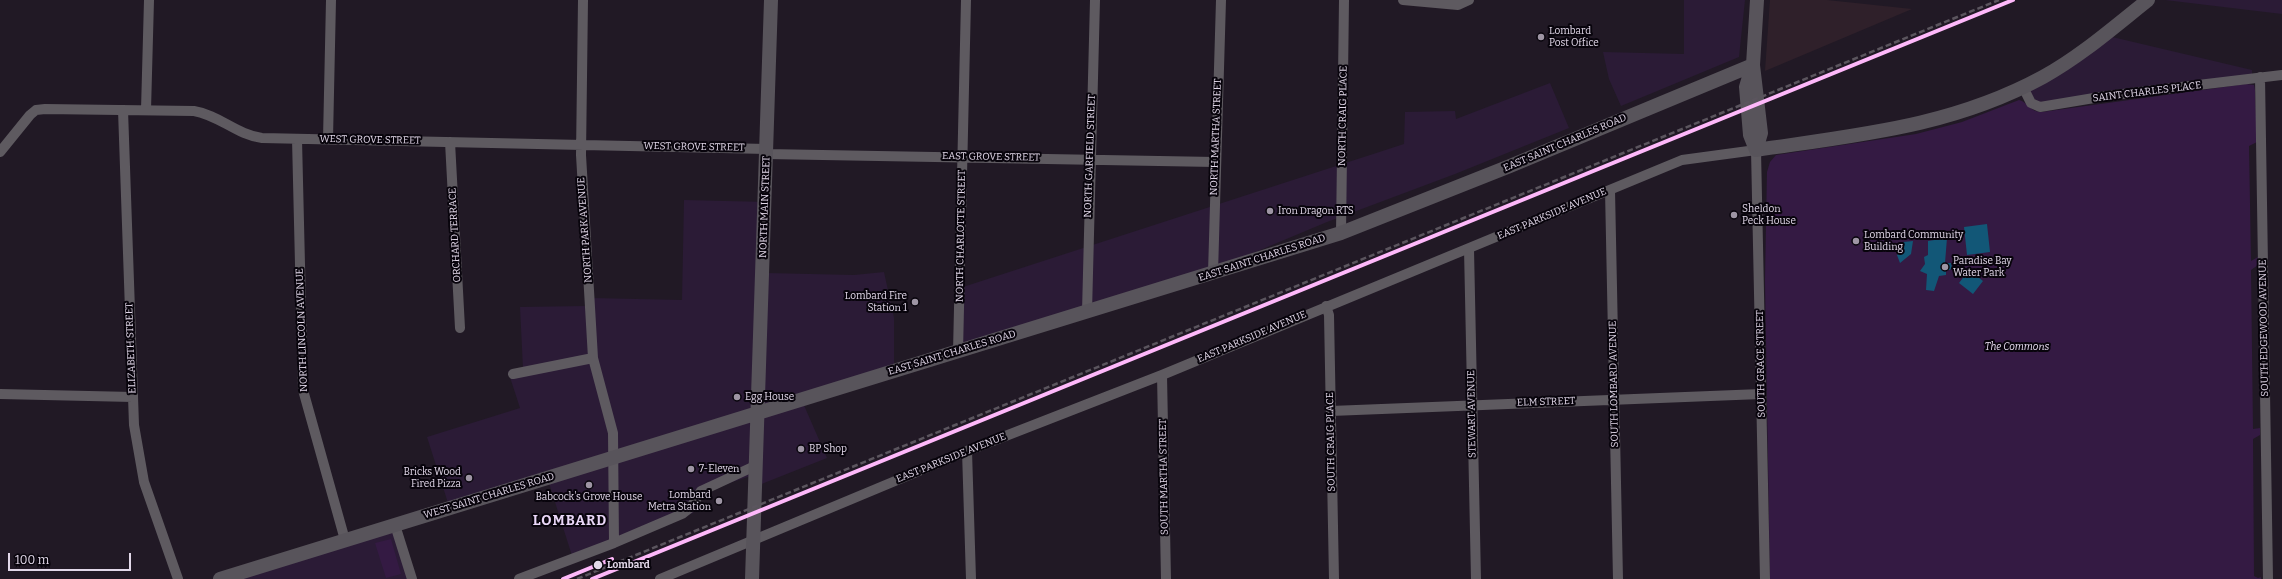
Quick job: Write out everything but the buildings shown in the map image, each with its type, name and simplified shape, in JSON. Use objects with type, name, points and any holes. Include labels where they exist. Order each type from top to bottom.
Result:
[{"type":"main road","name":"NORTH MAIN STREET","points":[[752,579],[752,540],[757,466],[771,0]]},
{"type":"main road","points":[[1757,0],[1753,65],[1746,87],[1750,135],[1756,150],[1912,126],[1961,113],[2023,88],[2068,61],[2148,0]]},
{"type":"main road","name":"EAST SAINT CHARLES ROAD","points":[[758,414],[1341,233],[1510,166],[1753,65]]},
{"type":"main road","name":"WEST SAINT CHARLES ROAD","points":[[220,579],[758,414]]},
{"type":"street","points":[[146,110],[149,0]]},
{"type":"street","points":[[328,139],[331,0]]},
{"type":"street","name":"NORTH PARK AVENUE","points":[[583,0],[580,144],[593,358],[613,433],[612,458],[614,543]]},
{"type":"street","name":"NORTH CHARLOTTE STREET","points":[[958,352],[966,0]]},
{"type":"street","name":"NORTH GARFIELD STREET","points":[[1087,312],[1095,0]]},
{"type":"street","name":"NORTH MARTHA STREET","points":[[1213,273],[1215,162],[1221,0]]},
{"type":"street","name":"NORTH CRAIG PLACE","points":[[1341,233],[1344,0]]},
{"type":"street","points":[[1403,0],[1458,5],[1469,0]]},
{"type":"street","name":"SAINT CHARLES PLACE","points":[[2023,88],[2031,103],[2040,107],[2282,75]]},
{"type":"street","name":"SOUTH EDGEWOOD AVENUE","points":[[2260,77],[2268,579]]},
{"type":"street","name":"WEST GROVE STREET","points":[[0,152],[30,115],[41,109],[205,112],[249,137],[580,144],[766,151]]},
{"type":"street","name":"ELIZABETH STREET","points":[[123,110],[134,425],[144,482],[178,579]]},
{"type":"street","name":"NORTH LINCOLN AVENUE","points":[[297,139],[303,390],[345,540]]},
{"type":"street","name":"ORCHARD TERRACE","points":[[450,142],[460,328]]},
{"type":"street","name":"EAST PARKSIDE AVENUE","points":[[660,579],[967,451],[1162,375],[1326,306],[1469,249],[1686,159],[1756,150]]},
{"type":"street","name":"SOUTH GRACE STREET","points":[[1756,150],[1765,579]]},
{"type":"street","name":"EAST GROVE STREET","points":[[766,151],[1215,162]]},
{"type":"street","name":"SOUTH LOMBARD AVENUE","points":[[1610,190],[1618,579]]},
{"type":"street","name":"STEWART AVENUE","points":[[1469,249],[1476,579]]},
{"type":"street","name":"SOUTH CRAIG PLACE","points":[[1326,306],[1329,316],[1334,579]]},
{"type":"street","points":[[513,374],[593,358]]},
{"type":"street","name":"SOUTH MARTHA STREET","points":[[1162,375],[1166,579]]},
{"type":"street","points":[[0,394],[132,397]]},
{"type":"street","name":"ELM STREET","points":[[1331,411],[1761,394]]},
{"type":"street","points":[[967,451],[971,579]]},
{"type":"street","points":[[519,579],[614,543],[682,514],[691,506],[701,491],[709,486],[757,466]]},
{"type":"street","points":[[395,525],[412,579]]},
{"type":"shaded area","points":[[1684,0],[1745,0],[1739,57],[1621,106],[1609,79],[1603,52],[1684,54]]},
{"type":"shaded area","points":[[1770,0],[1827,0],[1912,9],[1765,71]]},
{"type":"shaded area","points":[[2165,0],[2282,0],[2282,14]]},
{"type":"shaded area","points":[[2108,36],[2252,70],[2252,76],[2037,103],[2027,88]]},
{"type":"shaded area","points":[[1550,83],[1569,128],[1455,174],[1327,222],[1210,271],[962,346],[963,287],[1404,144],[1405,112],[1455,111],[1456,119]]},
{"type":"shaded area","points":[[684,200],[768,202],[766,273],[854,275],[884,272],[894,318],[894,367],[448,503],[427,437],[520,408],[508,371],[523,369],[520,307],[585,306],[592,298],[682,300]]},
{"type":"shaded area","points":[[803,403],[827,458],[759,485],[762,417]]},
{"type":"shaded area","points":[[755,417],[754,475],[714,488],[703,494],[693,513],[574,562],[548,480]]},
{"type":"shaded area","points":[[398,527],[414,579],[231,579]]},
{"type":"green space","name":"The Commons","points":[[2246,84],[2254,85],[2255,90],[2257,142],[2249,146],[2251,261],[2258,257],[2258,265],[2251,270],[2253,429],[2260,428],[2260,435],[2253,439],[2254,576],[2258,578],[2261,577],[2261,579],[1770,579],[1765,280],[1767,172],[1770,162],[1776,155],[1916,134],[1962,122],[2019,100],[2035,111],[2042,112]]},
{"type":"green space","points":[[391,539],[401,574],[386,578],[375,543]]},
{"type":"water","points":[[1987,224],[1990,252],[1967,255],[1964,227]]},
{"type":"water","points":[[1947,238],[1945,263],[1951,263],[1952,267],[1950,270],[1946,270],[1946,275],[1939,276],[1934,291],[1926,290],[1927,274],[1920,271],[1925,264],[1924,257],[1928,255],[1928,241]]},
{"type":"water","points":[[1913,241],[1911,254],[1900,263],[1897,255],[1903,248],[1903,242]]},
{"type":"water","points":[[1969,270],[1983,281],[1973,294],[1959,283]]},
{"type":"railway","points":[[577,579],[1999,0]]},
{"type":"transit line","points":[[592,579],[2013,0]]},
{"type":"transit line","points":[[563,579],[612,559]]},
{"type":"place","name":"Lombard Post Office","points":[[1541,37]]},
{"type":"place","name":"Iron Dragon RTS","points":[[1270,211]]},
{"type":"place","name":"Sheldon Peck House","points":[[1734,215]]},
{"type":"place","name":"Lombard Community Building","points":[[1856,241]]},
{"type":"place","name":"Paradise Bay Water Park","points":[[1945,267]]},
{"type":"place","name":"Lombard Fire Station 1","points":[[915,302]]},
{"type":"place","name":"Egg House","points":[[737,397]]},
{"type":"place","name":"BP Shop","points":[[801,449]]},
{"type":"place","name":"7-Eleven","points":[[691,469]]},
{"type":"place","name":"Bricks Wood Fired Pizza","points":[[469,478]]},
{"type":"place","name":"Babcock's Grove House","points":[[589,485]]},
{"type":"place","name":"Lombard Metra Station","points":[[719,501]]},
{"type":"place","name":"Lombard","points":[[598,565]]},
{"type":"district","name":"LOMBARD","points":[[570,521]]}]
